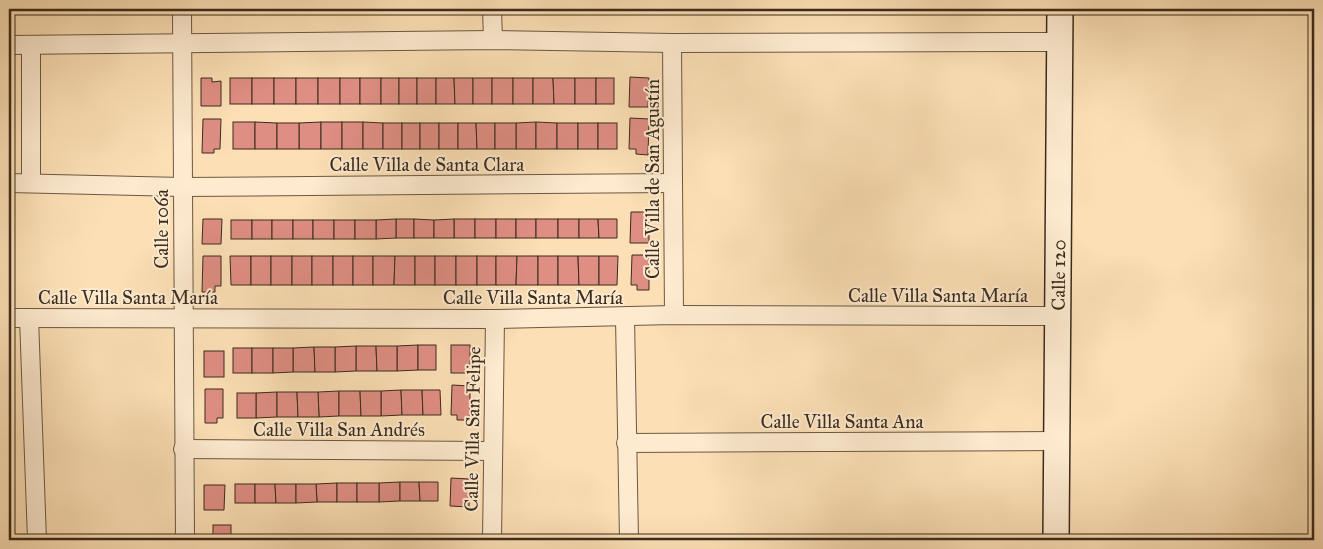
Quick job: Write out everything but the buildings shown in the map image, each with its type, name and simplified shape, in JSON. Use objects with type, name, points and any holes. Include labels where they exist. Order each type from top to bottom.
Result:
[{"type":"main road","name":"Calle 120","points":[[1056,540],[1060,9]]},
{"type":"street","name":"Calle 106a","points":[[182,9],[182,317],[185,540]]},
{"type":"street","points":[[492,9],[493,40]]},
{"type":"street","points":[[9,45],[493,40],[672,43],[1061,42]]},
{"type":"street","name":"Calle Villa de San Agustín","points":[[672,43],[674,315]]},
{"type":"street","points":[[31,45],[31,184]]},
{"type":"street","name":"Calle Villa de Santa Clara","points":[[9,183],[182,187],[673,183]]},
{"type":"street","name":"Calle Villa Santa María","points":[[9,318],[495,319],[625,318],[674,315],[1058,316]]},
{"type":"street","points":[[29,318],[37,540]]},
{"type":"street","points":[[625,318],[629,540]]},
{"type":"street","name":"Calle Villa San Felipe","points":[[492,540],[495,319]]},
{"type":"street","name":"Calle Villa Santa Ana","points":[[626,443],[1058,441]]},
{"type":"street","name":"Calle Villa San Andrés","points":[[184,449],[494,451]]}]
